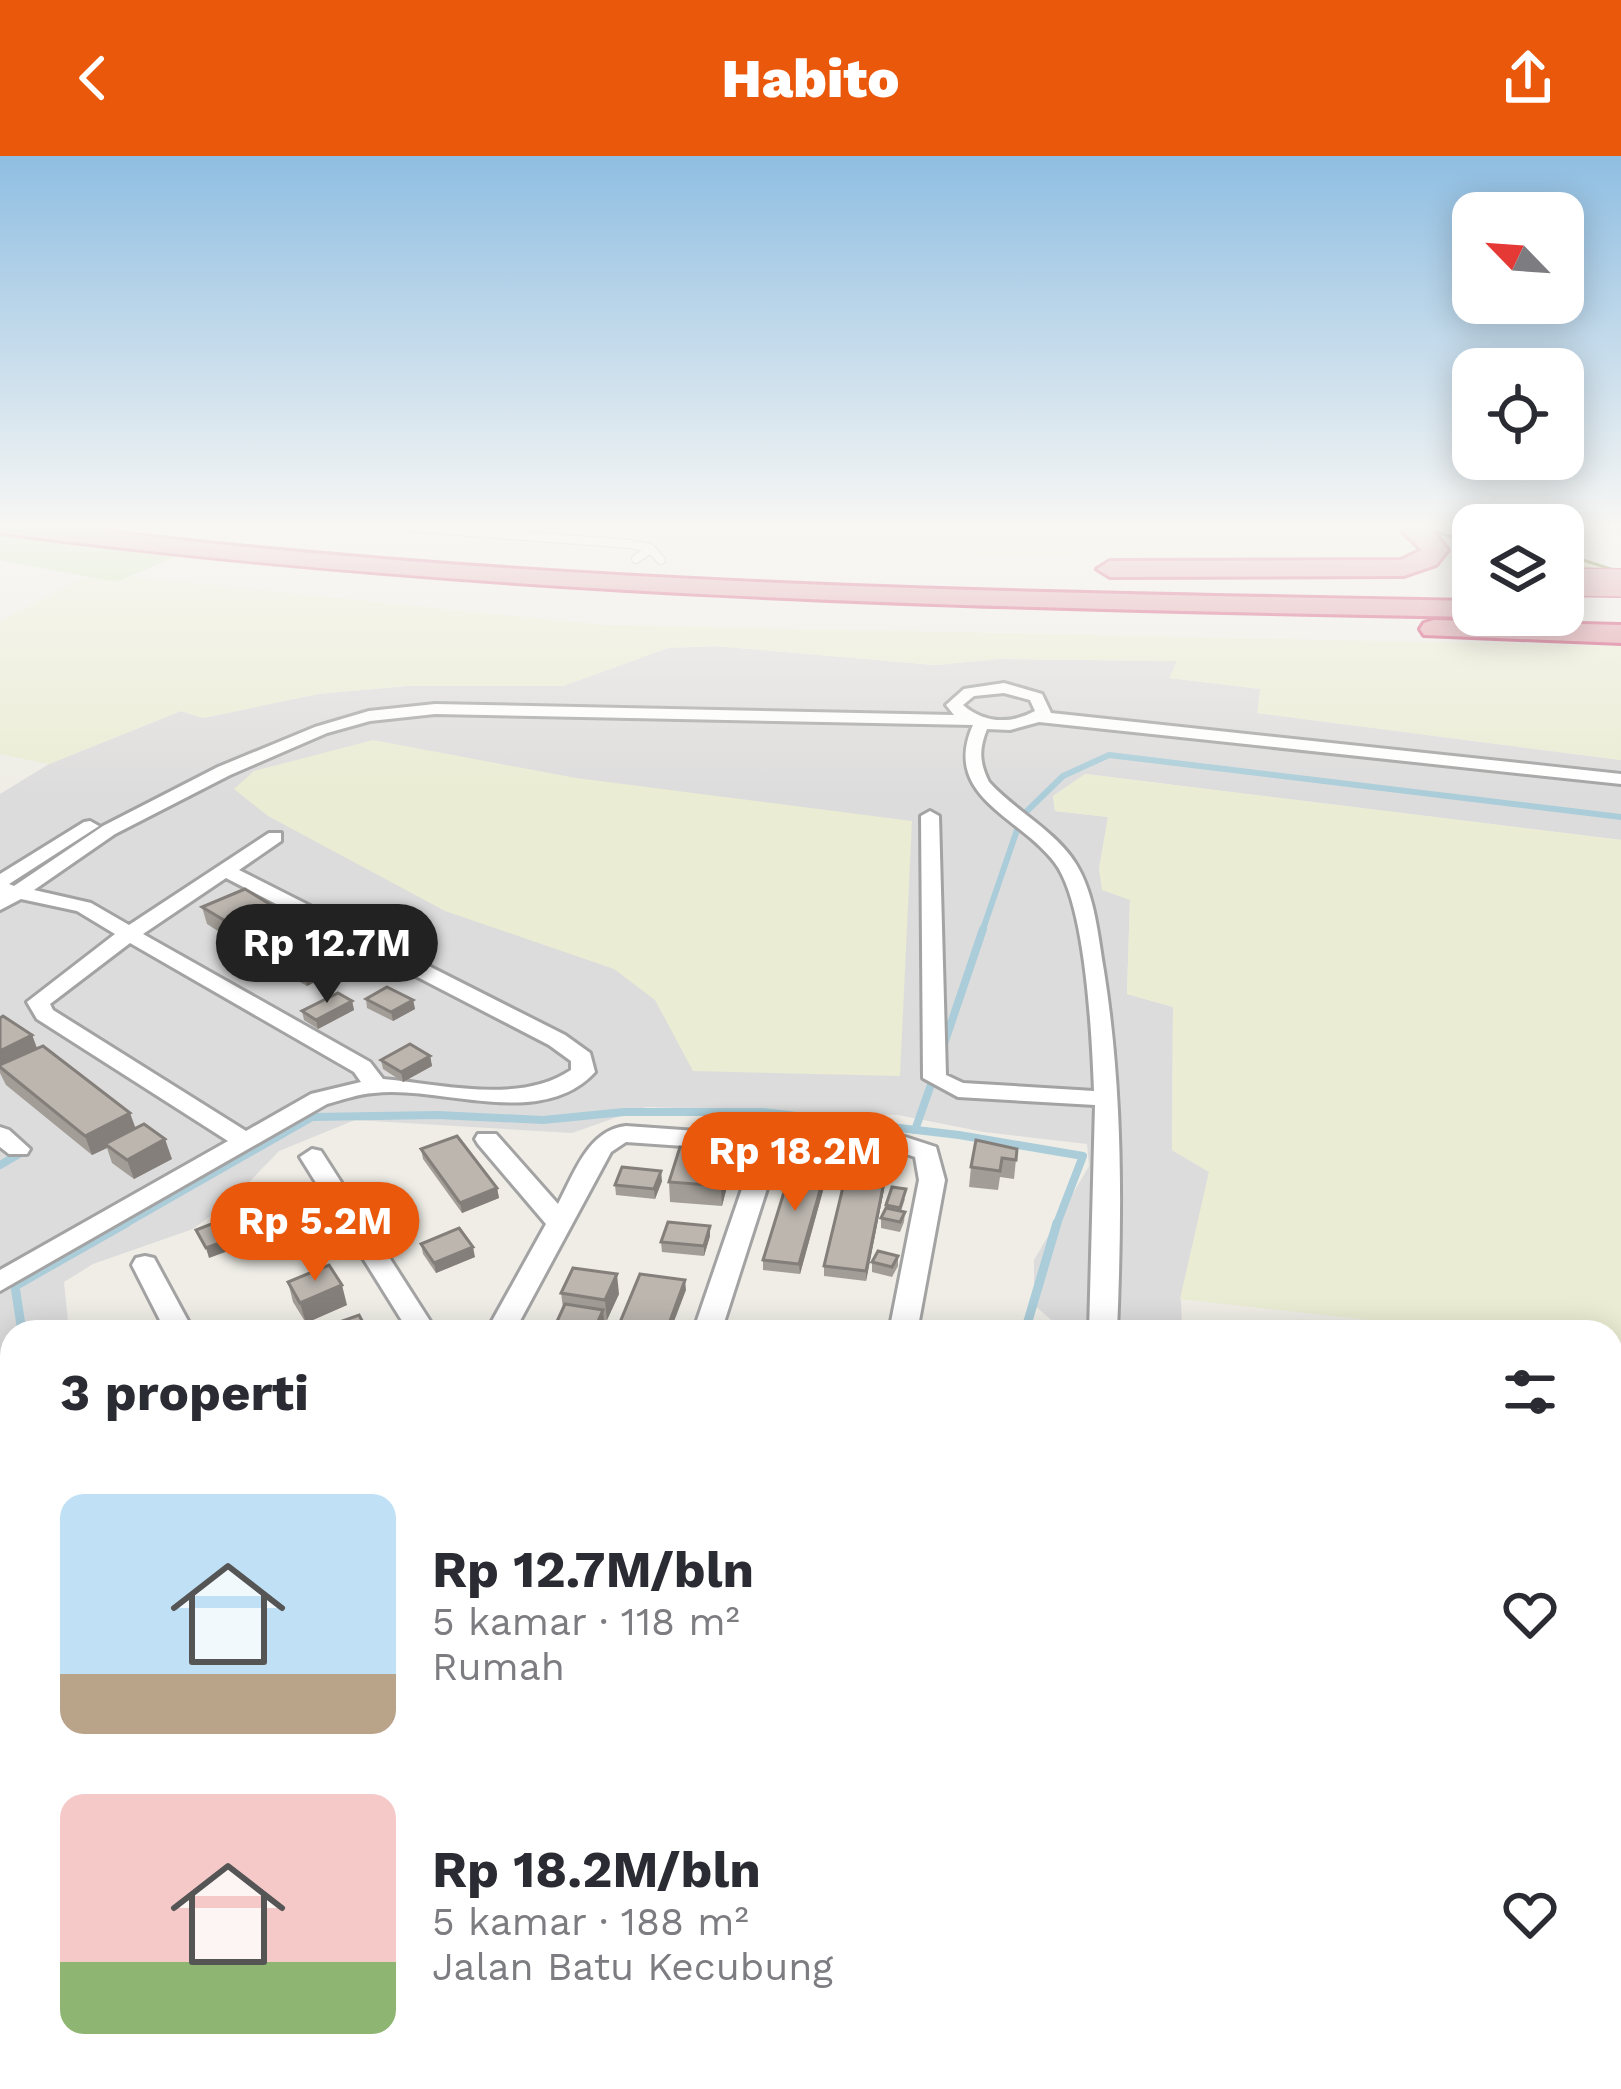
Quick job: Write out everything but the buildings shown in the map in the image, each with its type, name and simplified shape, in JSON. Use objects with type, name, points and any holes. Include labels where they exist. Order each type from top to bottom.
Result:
[{"type":"highway","points":[[1062,615],[1621,634]]},
{"type":"street","points":[[970,718],[954,705],[961,696],[991,688],[1028,693],[1042,712],[1621,779]]},
{"type":"street","points":[[0,904],[9,883],[244,745],[359,707],[430,698],[514,705],[970,718],[1008,725],[1042,712],[1621,769]]},
{"type":"street","points":[[9,883],[44,874],[109,830],[224,771],[321,730],[369,716],[514,705]]},
{"type":"street","points":[[970,718],[970,769],[995,800],[1066,863],[1083,909],[1104,1034],[1108,1256],[1103,1320]]},
{"type":"street","points":[[930,816],[935,1078],[958,1090],[1105,1100]]},
{"type":"street","points":[[244,1140],[45,1014],[38,1002],[129,934],[275,837]]},
{"type":"street","points":[[0,1282],[319,1099],[376,1084],[550,1092],[572,1084],[583,1072],[582,1058],[557,1040],[225,870]]},
{"type":"street","points":[[44,874],[74,892],[83,908]]},
{"type":"street","points":[[9,883],[83,908],[362,1067],[376,1084]]},
{"type":"street","points":[[507,1320],[601,1148],[616,1136],[769,1144],[870,1140],[912,1145],[927,1152],[932,1180],[905,1320]]},
{"type":"street","points":[[487,1139],[560,1224]]},
{"type":"street","points":[[711,1320],[769,1144]]},
{"type":"street","points":[[312,1157],[414,1320]]},
{"type":"street","points":[[145,1265],[174,1320]]},
{"type":"shaded area","points":[[715,646],[934,665],[1000,659],[1178,661],[1170,678],[1261,689],[1258,713],[1621,760],[1621,840],[1086,774],[1053,796],[1055,811],[1108,817],[1099,869],[1103,890],[1130,899],[1127,994],[1173,1007],[1172,1150],[1209,1172],[1181,1299],[1182,1320],[1051,1320],[1034,1305],[1034,1260],[1089,1166],[1087,1144],[984,1132],[898,1115],[646,1107],[572,1133],[355,1120],[279,1151],[231,1201],[193,1229],[93,1264],[64,1282],[68,1320],[0,1320],[0,794],[49,764],[181,711],[203,718],[318,694],[406,686],[563,686],[668,648]]},
{"type":"green space","points":[[11,615],[508,615],[604,625],[1621,646],[1621,760],[1257,713],[1260,689],[1169,678],[1177,661],[1000,659],[934,665],[715,646],[668,648],[563,686],[406,686],[318,694],[203,718],[181,711],[49,764],[0,754],[0,621]]},
{"type":"green space","points":[[373,740],[576,778],[912,821],[900,1076],[693,1071],[655,1000],[614,969],[445,911],[268,816],[234,789],[254,771]]},
{"type":"green space","points":[[1085,774],[1621,840],[1621,1320],[1370,1320],[1180,1299],[1209,1172],[1172,1150],[1173,1007],[1127,994],[1130,900],[1102,890],[1099,869],[1108,817],[1055,811],[1053,796]]},
{"type":"waterway","points":[[1026,812],[1063,776],[1109,755],[1621,817]]},
{"type":"waterway","points":[[982,932],[1017,830]]},
{"type":"waterway","points":[[942,1050],[983,929]]},
{"type":"waterway","points":[[915,1130],[934,1076]]},
{"type":"waterway","points":[[121,1226],[312,1117],[438,1115],[543,1120],[624,1112],[763,1112],[915,1130]]},
{"type":"waterway","points":[[915,1130],[1083,1156],[1056,1225]]},
{"type":"waterway","points":[[0,1165],[19,1154],[18,1148]]},
{"type":"waterway","points":[[20,1320],[15,1286],[126,1223]]},
{"type":"waterway","points":[[1028,1320],[1056,1225]]}]
